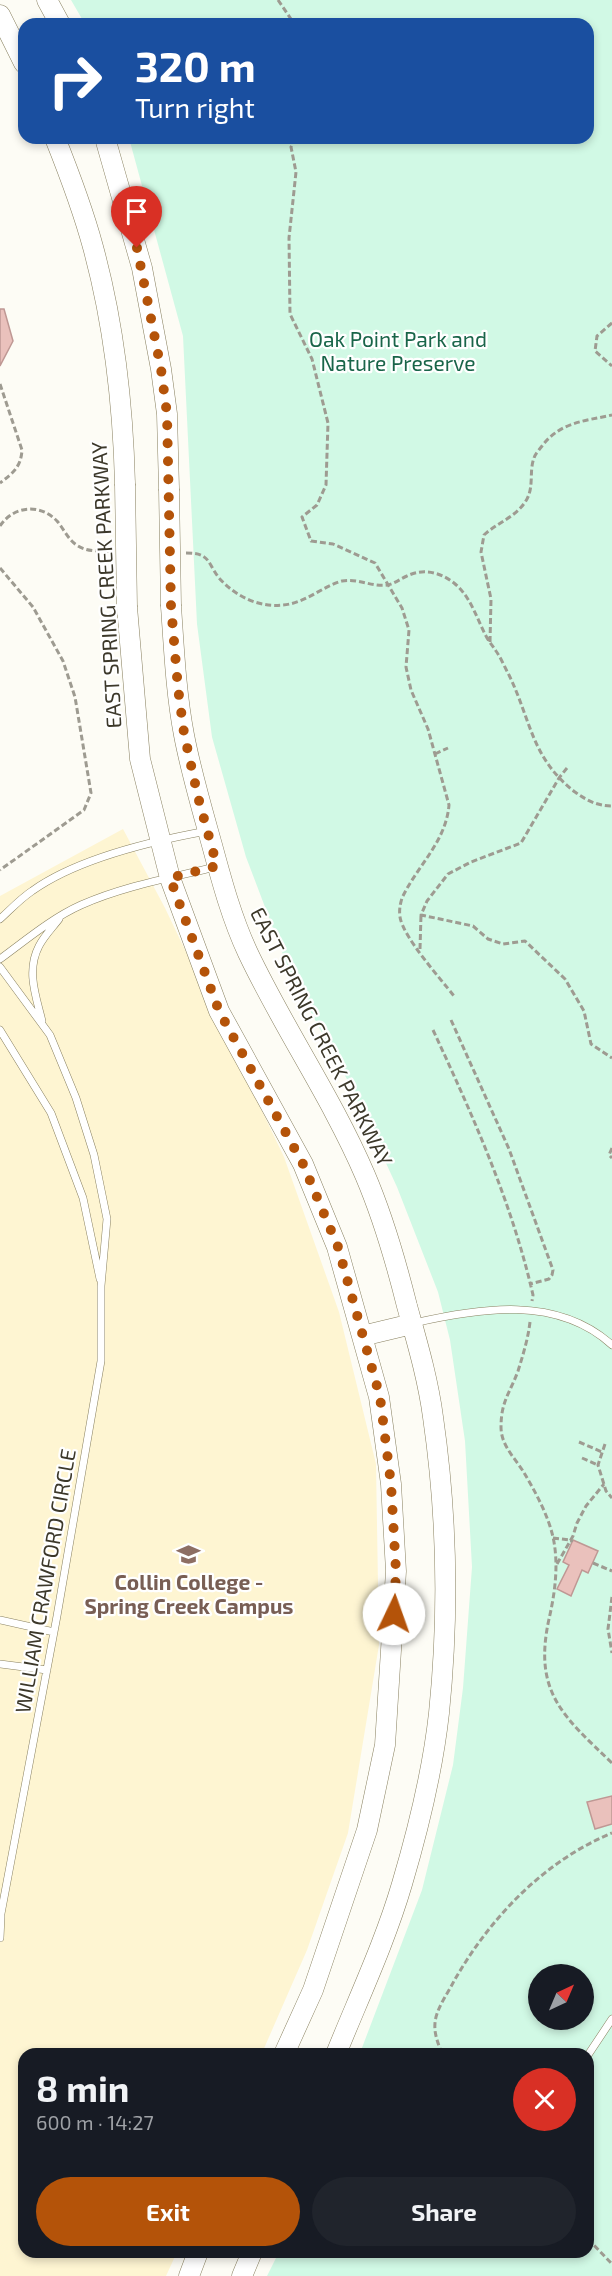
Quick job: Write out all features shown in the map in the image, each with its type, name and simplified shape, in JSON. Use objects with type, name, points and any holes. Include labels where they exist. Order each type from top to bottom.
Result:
[{"type":"main road","points":[[47,0],[57,18]]},
{"type":"main road","points":[[0,15],[18,51]]},
{"type":"main road","name":"EAST SPRING CREEK PARKWAY","points":[[57,144],[93,246],[112,335],[123,420],[127,607],[140,759],[159,840],[170,878],[219,1011],[303,1164],[338,1247],[380,1397],[391,1484],[396,1571],[385,1745],[367,1830],[313,1990],[287,2048]]},
{"type":"main road","name":"EAST SPRING CREEK PARKWAY","points":[[107,144],[142,268],[161,369],[167,414],[171,606],[184,733],[223,890],[246,949],[266,990],[312,1068],[366,1177],[398,1271],[433,1415],[442,1501],[445,1641],[439,1716],[421,1810],[402,1884],[381,1946],[338,2048]]},
{"type":"main road","points":[[362,1336],[412,1324]]},
{"type":"main road","points":[[189,2276],[196,2258]]},
{"type":"main road","points":[[242,2276],[250,2258]]},
{"type":"lane","points":[[0,919],[32,891],[68,871],[159,840],[208,830]]},
{"type":"lane","points":[[0,959],[41,928],[80,905],[115,892],[217,866]]},
{"type":"lane","points":[[0,910],[13,907]]},
{"type":"lane","points":[[43,1025],[33,986],[32,968],[39,946],[61,917]]},
{"type":"lane","name":"WILLIAM CRAWFORD CIRCLE","points":[[0,967],[50,1035],[76,1098],[94,1155],[107,1219],[101,1286],[101,1361],[1,1918],[0,1938]]},
{"type":"lane","name":"WILLIAM CRAWFORD CIRCLE","points":[[0,1030],[51,1113],[82,1198],[101,1286]]},
{"type":"lane","points":[[412,1324],[477,1311],[531,1310],[554,1314],[575,1322],[592,1330],[612,1345]]},
{"type":"lane","points":[[0,1620],[54,1632]]},
{"type":"lane","points":[[0,1664],[47,1670]]},
{"type":"lane","points":[[593,2048],[612,2019]]},
{"type":"path","points":[[278,0],[290,18]]},
{"type":"path","points":[[293,144],[291,147],[296,172],[289,237],[290,314],[312,359],[328,423],[326,485],[317,505],[302,517],[311,541],[333,544],[375,564],[390,585],[406,618],[409,642],[406,667],[411,690],[428,729],[449,805],[448,818],[436,844],[407,888],[399,908],[404,929],[454,996]]},
{"type":"path","points":[[612,323],[597,336],[595,351],[612,366]]},
{"type":"path","points":[[0,384],[22,450],[16,471],[0,483]]},
{"type":"path","points":[[490,644],[491,599],[481,552],[484,535],[519,510],[527,499],[534,457],[548,438],[558,430],[578,421],[612,415]]},
{"type":"path","points":[[0,526],[13,513],[21,509],[36,509],[50,515],[77,545],[89,550],[114,551]]},
{"type":"path","points":[[181,552],[201,554],[211,562],[219,577],[230,588],[247,599],[266,605],[284,605],[304,600],[342,581],[359,580],[383,586],[421,572],[441,574],[462,590],[490,644],[498,653],[542,757],[559,778],[591,802],[612,806]]},
{"type":"path","points":[[0,568],[33,607],[63,661],[75,697],[91,793],[84,810],[0,870]]},
{"type":"path","points":[[435,754],[448,748]]},
{"type":"path","points":[[420,951],[421,915],[426,901],[448,874],[471,862],[520,843],[567,768]]},
{"type":"path","points":[[421,915],[472,926],[488,939],[503,945],[525,941],[565,979],[584,1011],[591,1044],[612,1058]]},
{"type":"path","points":[[452,1020],[509,1149],[553,1270],[549,1279],[530,1284]]},
{"type":"path","points":[[612,1148],[609,1155],[612,1158]]},
{"type":"path","points":[[579,1442],[602,1452]]},
{"type":"path","points":[[605,1444],[598,1465],[604,1484],[612,1498]]},
{"type":"path","points":[[582,1458],[598,1465]]},
{"type":"path","points":[[604,1484],[586,1506],[572,1541],[556,1565],[544,1666],[549,1688],[558,1706],[612,1763]]},
{"type":"path","points":[[553,1538],[572,1541]]},
{"type":"path","points":[[593,1563],[612,1571]]},
{"type":"path","points":[[612,1597],[608,1629],[612,1653]]},
{"type":"path","points":[[440,2048],[436,2037],[435,2019],[474,1949],[511,1904],[537,1880],[574,1851],[612,1833]]},
{"type":"path","points":[[594,2245],[612,2264]]},
{"type":"shaded area","name":"Collin College - Spring Creek Campus","points":[[123,829],[165,908],[284,1157],[339,1312],[376,1464],[379,1645],[348,1833],[307,1950],[264,2048],[18,2048],[18,2258],[174,2258],[166,2276],[0,2276],[0,896]]},
{"type":"green space","name":"Oak Point Park and Nature Preserve","points":[[71,0],[612,0],[612,2276],[267,2276],[276,2258],[594,2258],[594,2048],[362,2048],[422,1890],[453,1765],[463,1688],[472,1567],[465,1441],[450,1340],[438,1292],[397,1187],[349,1083],[290,973],[246,857],[212,737],[197,624],[183,336],[131,144],[594,144],[594,18],[82,18]]},
{"type":"building","points":[[0,309],[4,309],[13,341],[0,366]]},
{"type":"building","points":[[573,1540],[598,1551],[588,1573],[582,1570],[571,1596],[557,1589],[569,1565],[563,1562]]},
{"type":"building","points":[[612,1796],[612,1824],[595,1829],[587,1802]]},
{"type":"place","name":"Collin College - Spring Creek Campus","points":[[189,1555]]},
{"type":"route","points":[[137,248],[161,369],[167,414],[171,606],[178,688],[184,733],[198,797],[217,866],[170,878],[219,1011],[303,1164],[338,1247],[380,1397],[391,1484],[396,1571],[394,1614]]}]
